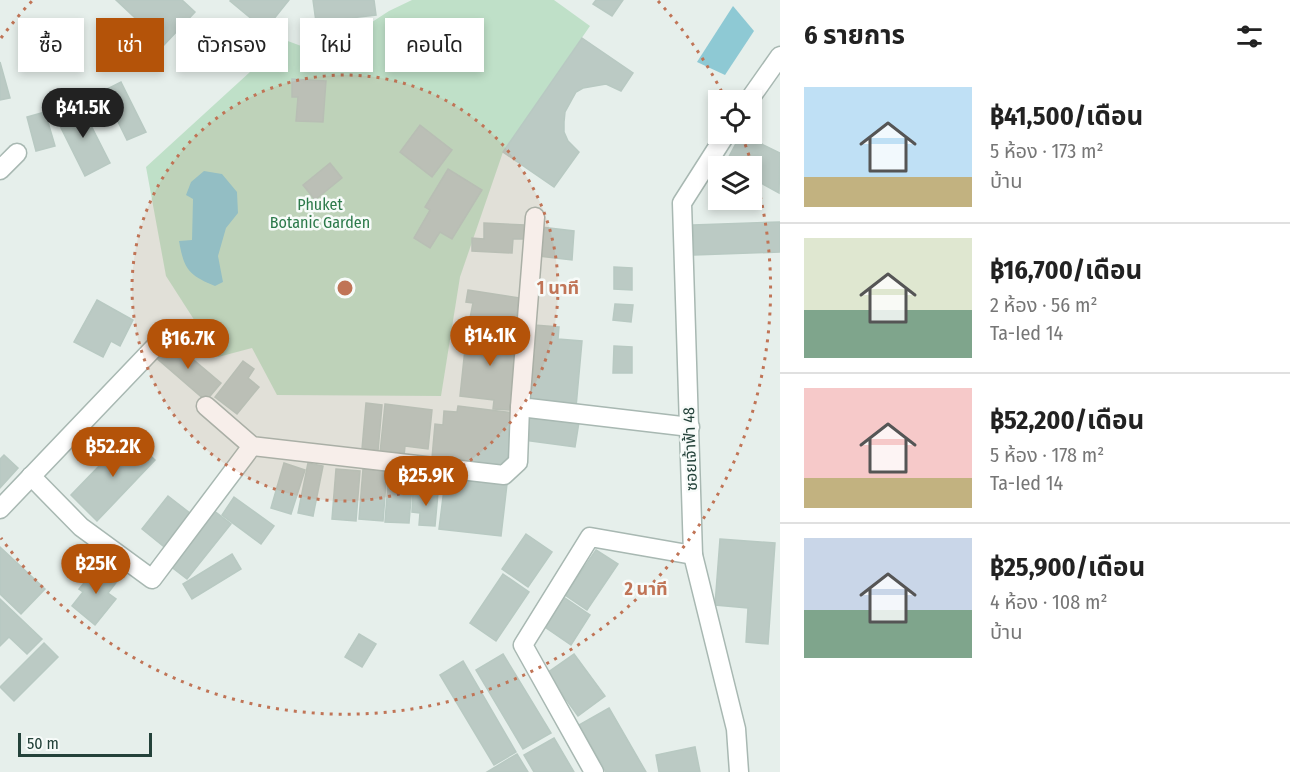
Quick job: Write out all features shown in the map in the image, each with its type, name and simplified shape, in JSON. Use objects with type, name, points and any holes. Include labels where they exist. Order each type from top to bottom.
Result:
[{"type":"street","points":[[756,90],[780,56]]},
{"type":"street","name":"ซอยเจ้าฟ้า 48","points":[[720,144],[682,203],[693,555],[736,729],[739,772]]},
{"type":"street","points":[[0,171],[17,153]]},
{"type":"street","points":[[206,406],[252,446],[504,475],[518,462],[520,407],[535,218]]},
{"type":"street","points":[[0,509],[170,331]]},
{"type":"street","points":[[520,407],[690,427]]},
{"type":"street","points":[[31,476],[81,527],[152,579],[252,446]]},
{"type":"street","points":[[594,772],[524,645],[590,537],[693,555]]},
{"type":"green space","name":"Phuket Botanic Garden","points":[[412,0],[554,0],[590,26],[503,152],[460,277],[441,396],[277,395],[252,348],[218,357],[166,276],[146,167],[250,72],[288,72],[288,41],[300,46],[300,72],[373,72],[373,21]]},
{"type":"water","points":[[733,6],[754,31],[725,75],[697,62]]},
{"type":"water","points":[[204,171],[222,174],[237,192],[238,213],[226,228],[218,256],[223,282],[215,286],[193,274],[185,265],[179,241],[192,240],[193,199],[186,195],[191,182]]},
{"type":"building","points":[[116,0],[182,0],[195,12],[189,18],[176,18],[176,32],[164,45],[164,18],[135,18]]},
{"type":"building","points":[[289,0],[275,18],[251,18],[230,1]]},
{"type":"building","points":[[313,0],[374,0],[376,15],[315,18]]},
{"type":"building","points":[[596,0],[623,0],[612,16],[593,4]]},
{"type":"building","points":[[582,38],[633,73],[621,91],[606,84],[583,88],[576,92],[565,112],[564,132],[568,141],[579,152],[554,187],[503,152]]},
{"type":"building","points":[[0,62],[10,98],[0,100]]},
{"type":"building","points":[[292,79],[326,81],[323,122],[296,121],[298,97],[292,97]]},
{"type":"building","points":[[121,82],[146,132],[127,140],[103,91]]},
{"type":"building","points":[[78,100],[110,163],[85,176],[59,124],[66,121],[59,109]]},
{"type":"building","points":[[45,112],[55,146],[36,151],[27,117]]},
{"type":"building","points":[[420,125],[452,150],[432,177],[400,152]]},
{"type":"building","points":[[736,144],[762,144],[780,153],[779,193],[762,184],[762,156],[729,156]]},
{"type":"building","points":[[330,163],[342,178],[315,200],[303,185]]},
{"type":"building","points":[[448,169],[482,190],[452,239],[440,232],[430,248],[414,238],[430,210],[425,207]]},
{"type":"building","points":[[780,222],[780,252],[694,255],[693,225]]},
{"type":"building","points":[[484,223],[525,225],[524,239],[513,239],[512,253],[472,251],[472,238],[484,239]]},
{"type":"building","points":[[541,227],[574,231],[572,260],[539,256]]},
{"type":"building","points":[[614,267],[632,268],[632,290],[614,289]]},
{"type":"building","points":[[468,290],[519,298],[516,324],[470,318],[473,303],[466,302]]},
{"type":"building","points":[[97,300],[133,320],[120,346],[111,341],[103,357],[74,342]]},
{"type":"building","points":[[615,304],[633,305],[631,322],[613,320]]},
{"type":"building","points":[[534,325],[559,327],[558,339],[582,341],[576,407],[528,402]]},
{"type":"building","points":[[467,330],[518,335],[510,410],[493,409],[494,400],[460,396]]},
{"type":"building","points":[[169,339],[221,383],[206,401],[154,356]]},
{"type":"building","points":[[614,346],[632,347],[632,373],[613,373]]},
{"type":"building","points":[[243,361],[254,369],[248,378],[259,387],[237,414],[215,397]]},
{"type":"building","points":[[366,403],[382,405],[378,451],[362,449]]},
{"type":"building","points":[[385,404],[432,410],[428,449],[405,446],[404,456],[380,453]]},
{"type":"building","points":[[458,406],[513,413],[507,467],[432,458],[435,424],[443,425],[444,411],[457,412]]},
{"type":"building","points":[[528,415],[579,422],[575,447],[524,440]]},
{"type":"building","points":[[129,435],[155,460],[97,521],[71,495]]},
{"type":"building","points":[[4,455],[18,468],[0,488],[0,459]]},
{"type":"building","points":[[284,463],[305,470],[291,514],[271,508]]},
{"type":"building","points":[[308,463],[323,466],[313,516],[298,513]]},
{"type":"building","points":[[336,469],[360,471],[356,521],[332,519]]},
{"type":"building","points":[[363,469],[387,471],[383,521],[359,519]]},
{"type":"building","points":[[389,471],[413,473],[409,523],[385,522]]},
{"type":"building","points":[[428,474],[507,484],[501,536],[439,529],[444,489],[426,487]]},
{"type":"building","points":[[413,491],[438,493],[435,526],[419,525],[420,513],[412,512]]},
{"type":"building","points":[[168,496],[195,517],[168,550],[142,529]]},
{"type":"building","points":[[234,497],[274,526],[261,544],[222,515]]},
{"type":"building","points":[[213,510],[231,524],[187,579],[169,565]]},
{"type":"building","points":[[526,534],[552,552],[528,587],[502,569]]},
{"type":"building","points":[[720,539],[775,543],[768,644],[746,642],[748,608],[715,605]]},
{"type":"building","points":[[0,547],[45,589],[21,614],[0,594]]},
{"type":"building","points":[[596,550],[618,564],[587,610],[565,595]]},
{"type":"building","points":[[232,554],[241,569],[192,599],[183,584]]},
{"type":"building","points":[[99,564],[118,580],[108,593],[116,599],[95,625],[72,606],[83,592],[79,589]]},
{"type":"building","points":[[503,574],[529,592],[496,641],[470,623]]},
{"type":"building","points":[[562,596],[590,615],[571,645],[542,625]]},
{"type":"building","points":[[0,599],[42,639],[27,654],[9,637],[0,646]]},
{"type":"building","points":[[359,634],[376,644],[362,667],[345,657]]},
{"type":"building","points":[[44,643],[58,657],[14,701],[0,687]]},
{"type":"building","points":[[503,654],[551,733],[523,749],[476,670]]},
{"type":"building","points":[[574,654],[605,696],[578,716],[547,673]]},
{"type":"building","points":[[463,661],[516,752],[494,765],[440,675]]},
{"type":"building","points":[[609,708],[646,772],[606,772],[579,725]]},
{"type":"building","points":[[554,738],[574,772],[534,772],[524,755]]},
{"type":"building","points":[[695,747],[700,772],[659,772],[656,755]]},
{"type":"building","points":[[517,754],[528,772],[487,772]]}]
